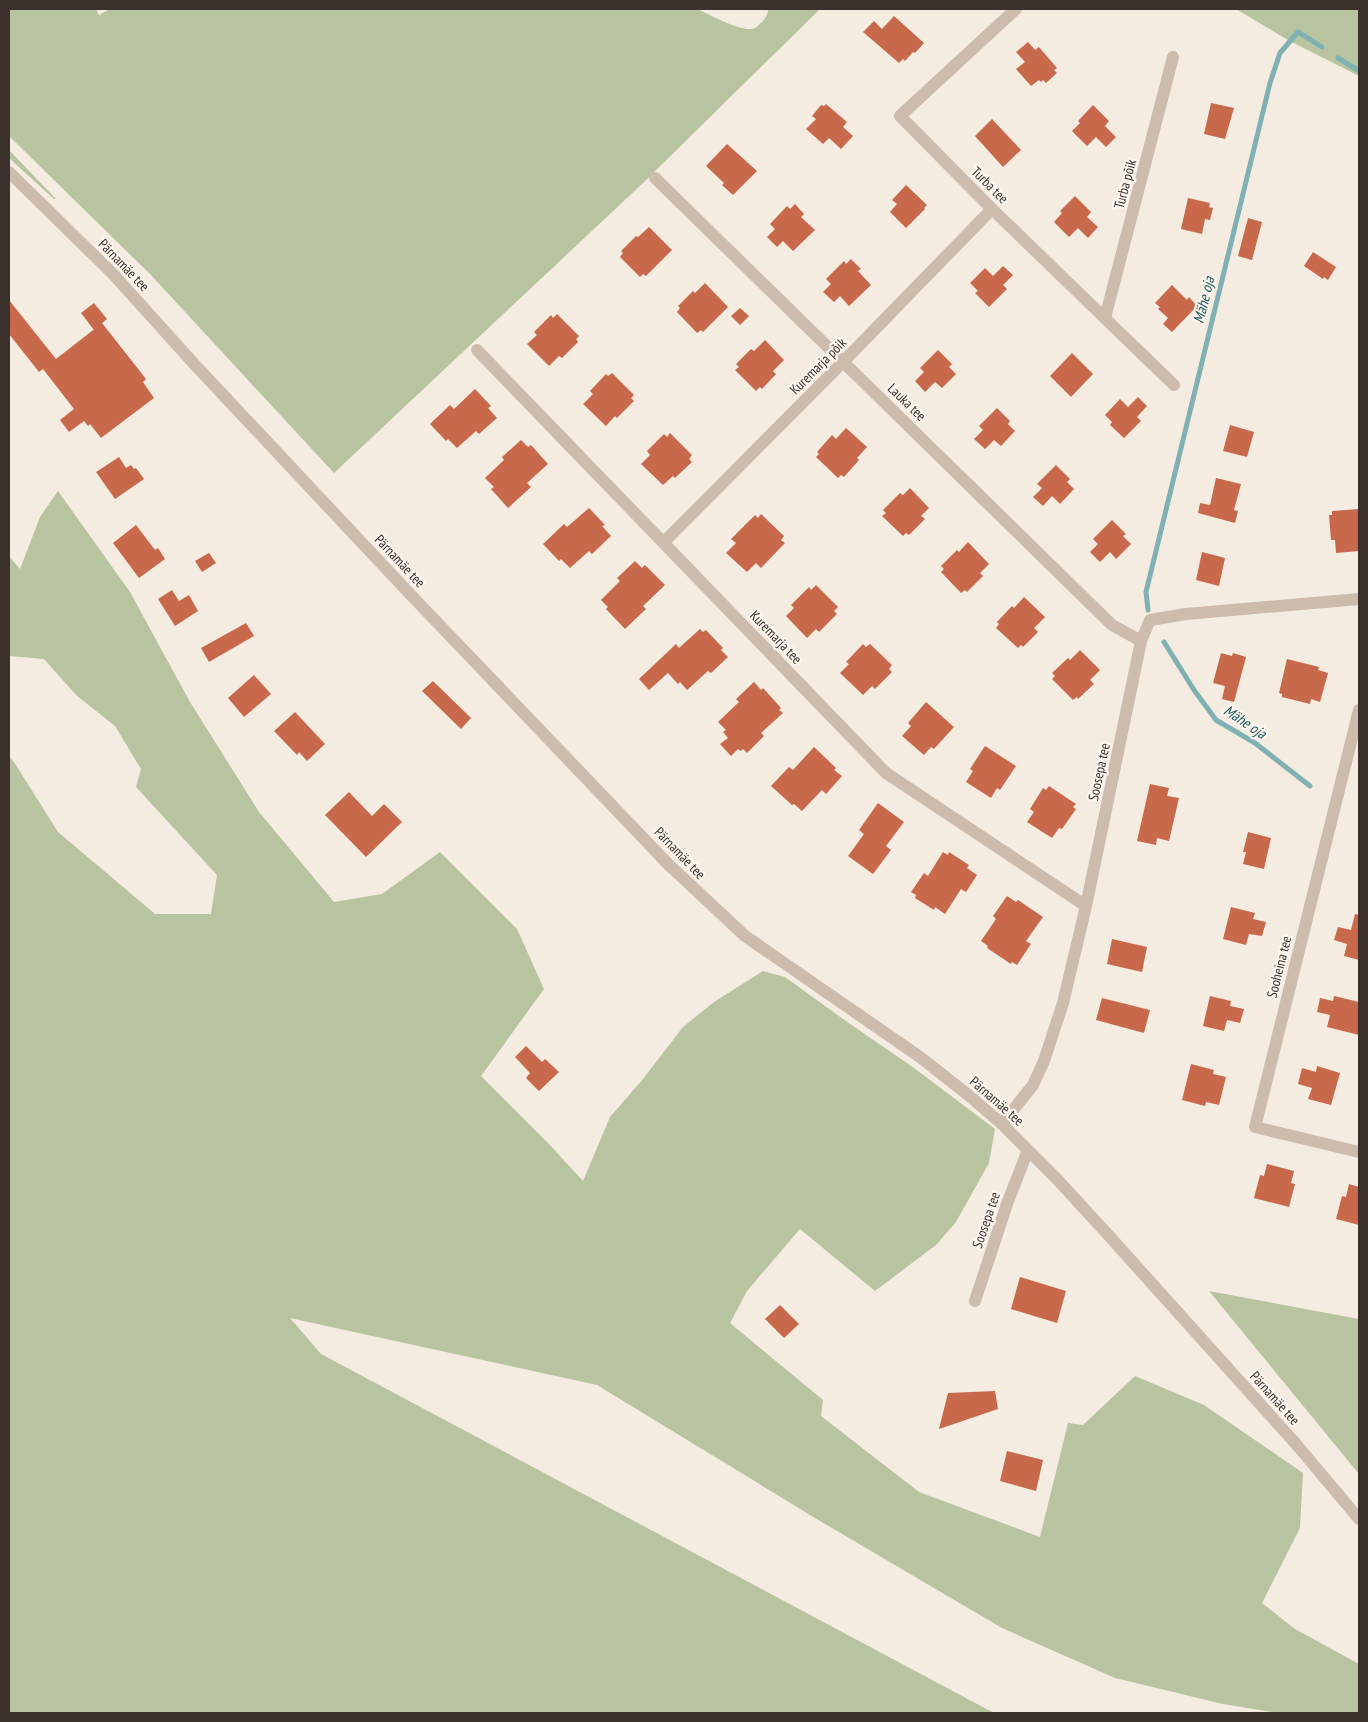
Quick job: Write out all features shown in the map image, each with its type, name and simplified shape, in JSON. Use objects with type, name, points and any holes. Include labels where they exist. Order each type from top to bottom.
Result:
[{"type":"street","name":"Turba tee","points":[[1016,9],[900,116],[992,209],[1174,385]]},
{"type":"street","name":"Turba põik","points":[[1105,318],[1174,57]]},
{"type":"street","name":"Pärnamäe tee","points":[[9,172],[113,274],[196,366],[409,592],[707,903],[745,936],[920,1057],[1002,1124],[1056,1178],[1111,1238],[1296,1444],[1359,1519]]},
{"type":"street","name":"Lauka tee","points":[[655,178],[1112,625],[1141,640]]},
{"type":"street","name":"Kuremarja põik","points":[[664,542],[992,209]]},
{"type":"street","name":"Kuremarja tee","points":[[477,350],[886,773],[1086,906]]},
{"type":"street","name":"Soosepa tee","points":[[1002,1124],[1033,1085],[1044,1061],[1063,1003],[1086,906],[1141,640],[1150,620],[1186,614],[1359,599]]},
{"type":"street","name":"Sooheina tee","points":[[1359,710],[1255,1127],[1359,1152]]},
{"type":"street","name":"Soosepa tee","points":[[975,1302],[1007,1204],[1028,1150]]},
{"type":"green space","points":[[9,9],[96,9],[99,15],[110,9],[697,9],[731,25],[751,29],[764,20],[768,9],[820,9],[643,183],[334,473],[150,274],[9,136]]},
{"type":"green space","points":[[1236,9],[1359,9],[1359,76],[1288,40]]},
{"type":"green space","points":[[9,150],[56,199],[9,158]]},
{"type":"green space","points":[[58,491],[130,592],[190,702],[259,812],[334,902],[382,894],[440,852],[517,929],[544,989],[481,1076],[583,1181],[610,1117],[643,1079],[683,1027],[714,1002],[763,971],[785,977],[914,1068],[995,1129],[989,1163],[956,1222],[936,1245],[875,1291],[800,1229],[747,1291],[730,1323],[823,1400],[821,1416],[919,1492],[1040,1537],[1068,1423],[1083,1425],[1135,1376],[1204,1405],[1303,1473],[1300,1528],[1262,1603],[1295,1629],[1359,1664],[1359,1713],[1279,1713],[1223,1704],[1115,1678],[1002,1628],[820,1521],[597,1385],[290,1318],[321,1354],[994,1713],[9,1713],[9,756],[58,832],[155,914],[211,914],[217,875],[136,787],[141,769],[115,726],[77,696],[44,659],[9,656],[9,556],[20,569],[40,517]]},
{"type":"green space","points":[[1209,1291],[1359,1319],[1359,1474]]},
{"type":"building","points":[[894,16],[924,43],[905,61],[903,59],[899,63],[863,32],[874,21],[882,29]]},
{"type":"building","points":[[1028,42],[1035,50],[1039,47],[1057,68],[1054,70],[1057,73],[1046,83],[1043,80],[1041,82],[1039,80],[1031,86],[1016,69],[1025,62],[1016,52]]},
{"type":"building","points":[[1211,103],[1234,108],[1225,139],[1204,134]]},
{"type":"building","points":[[826,104],[847,122],[843,127],[853,136],[841,149],[829,138],[823,144],[806,129],[816,119],[812,116],[821,105],[824,106]]},
{"type":"building","points":[[1093,105],[1109,121],[1105,126],[1116,137],[1106,147],[1096,137],[1087,146],[1072,131],[1080,123],[1078,121]]},
{"type":"building","points":[[992,119],[1021,150],[1003,167],[975,136]]},
{"type":"building","points":[[727,144],[757,171],[733,195],[722,185],[724,183],[706,166]]},
{"type":"building","points":[[906,185],[927,205],[906,228],[890,212],[897,204],[892,200]]},
{"type":"building","points":[[1075,196],[1091,212],[1087,217],[1098,227],[1088,238],[1078,228],[1069,237],[1054,222],[1062,213],[1060,211]]},
{"type":"building","points":[[1188,198],[1210,203],[1209,207],[1213,208],[1210,220],[1205,219],[1202,234],[1181,229]]},
{"type":"building","points":[[795,204],[804,214],[801,217],[815,230],[793,251],[783,241],[777,247],[767,237],[775,229],[770,224],[787,206],[790,209]]},
{"type":"building","points":[[1248,218],[1262,222],[1252,260],[1238,256]]},
{"type":"building","points":[[649,227],[672,250],[646,276],[643,274],[640,277],[620,257],[623,253],[621,251],[636,236],[638,237]]},
{"type":"building","points":[[1313,252],[1336,267],[1328,280],[1324,277],[1323,279],[1304,266]]},
{"type":"building","points":[[851,259],[861,269],[858,271],[871,285],[849,306],[840,296],[834,302],[823,292],[831,284],[826,279],[844,261],[846,264]]},
{"type":"building","points":[[1003,266],[1013,275],[1003,285],[1007,289],[989,307],[975,293],[978,291],[970,283],[985,268],[993,276]]},
{"type":"building","points":[[705,283],[728,307],[703,332],[701,330],[697,333],[677,312],[680,308],[678,306],[693,291],[695,293]]},
{"type":"building","points":[[1172,285],[1187,300],[1189,297],[1197,306],[1172,332],[1163,324],[1168,318],[1158,309],[1160,307],[1155,303]]},
{"type":"building","points":[[9,300],[56,359],[94,330],[81,313],[94,303],[107,319],[102,323],[146,379],[143,382],[154,398],[101,438],[90,424],[88,426],[84,421],[69,432],[60,420],[74,409],[43,369],[39,372],[9,334]]},
{"type":"building","points":[[740,308],[749,316],[740,325],[731,316]]},
{"type":"building","points":[[557,314],[579,336],[576,339],[578,342],[562,358],[559,356],[549,366],[527,344],[537,335],[534,332],[551,315],[553,318]]},
{"type":"building","points":[[765,340],[784,360],[773,371],[776,374],[762,389],[760,387],[756,391],[735,370],[739,367],[736,364],[751,349],[754,351]]},
{"type":"building","points":[[938,350],[952,364],[949,367],[956,374],[942,388],[935,382],[925,392],[915,381],[924,372],[920,368]]},
{"type":"building","points":[[1072,353],[1093,374],[1071,397],[1050,376]]},
{"type":"building","points":[[612,373],[634,395],[631,398],[634,401],[606,426],[583,404],[593,394],[590,391],[606,374],[608,376]]},
{"type":"building","points":[[475,389],[491,406],[488,408],[497,418],[479,434],[476,431],[457,448],[448,439],[446,441],[430,424],[450,405],[454,409]]},
{"type":"building","points":[[1138,397],[1147,406],[1137,417],[1141,421],[1124,438],[1110,425],[1112,422],[1105,415],[1120,399],[1128,407]]},
{"type":"building","points":[[997,408],[1010,421],[1008,424],[1015,431],[1001,446],[994,440],[985,449],[974,439],[983,430],[979,426]]},
{"type":"building","points":[[1230,425],[1254,432],[1247,457],[1223,451]]},
{"type":"building","points":[[846,428],[867,447],[857,458],[859,460],[844,477],[841,475],[838,478],[816,457],[819,454],[817,452],[832,435],[836,439]]},
{"type":"building","points":[[670,433],[692,455],[689,459],[692,462],[675,478],[673,476],[663,485],[641,464],[650,455],[647,451],[664,434],[667,437]]},
{"type":"building","points":[[521,440],[528,447],[531,445],[548,464],[527,483],[531,487],[508,508],[491,489],[494,487],[485,478],[504,460],[502,457]]},
{"type":"building","points":[[119,457],[126,468],[131,465],[134,469],[136,468],[144,479],[115,499],[96,472]]},
{"type":"building","points":[[1056,465],[1070,479],[1067,482],[1074,489],[1060,504],[1052,496],[1043,506],[1033,497],[1042,488],[1037,484]]},
{"type":"building","points":[[1216,478],[1241,484],[1234,510],[1238,511],[1235,523],[1198,513],[1200,503],[1210,505]]},
{"type":"building","points":[[910,488],[929,508],[921,516],[925,519],[909,535],[906,533],[903,536],[882,516],[886,513],[883,510],[900,493],[903,495]]},
{"type":"building","points":[[589,508],[605,525],[602,526],[611,536],[592,554],[589,551],[570,568],[561,559],[559,561],[543,544],[564,524],[567,527]]},
{"type":"building","points":[[1359,509],[1359,551],[1336,553],[1335,540],[1331,540],[1329,515],[1332,515],[1332,511]]},
{"type":"building","points":[[761,514],[784,536],[781,540],[785,543],[761,568],[756,563],[747,572],[726,553],[736,543],[731,539],[755,515],[758,518]]},
{"type":"building","points":[[1112,520],[1126,534],[1123,536],[1131,544],[1116,559],[1110,552],[1100,562],[1090,552],[1098,544],[1093,539]]},
{"type":"building","points":[[136,525],[155,550],[158,548],[165,559],[139,578],[113,543]]},
{"type":"building","points":[[968,542],[989,564],[980,573],[983,576],[967,592],[965,590],[961,593],[941,572],[944,569],[941,566]]},
{"type":"building","points":[[1202,552],[1225,558],[1219,586],[1196,580]]},
{"type":"building","points":[[209,553],[216,563],[202,572],[195,561]]},
{"type":"building","points":[[635,561],[642,568],[645,565],[665,585],[643,606],[646,609],[625,629],[606,609],[608,607],[601,600],[620,581],[617,578]]},
{"type":"building","points":[[816,585],[838,607],[834,611],[837,614],[819,632],[816,629],[807,638],[786,616],[794,608],[791,605],[809,587],[811,590]]},
{"type":"building","points":[[172,590],[179,601],[189,595],[198,611],[175,626],[158,599]]},
{"type":"building","points":[[1024,597],[1045,617],[1034,628],[1038,632],[1023,647],[1021,645],[1018,648],[996,628],[999,624],[997,622],[1012,606],[1014,608]]},
{"type":"building","points":[[246,623],[254,636],[209,662],[201,648]]},
{"type":"building","points":[[700,629],[703,632],[706,630],[723,648],[721,650],[728,657],[711,673],[708,671],[687,690],[680,682],[678,684],[668,673],[649,690],[639,679],[676,644],[679,648]]},
{"type":"building","points":[[863,644],[866,647],[870,644],[892,665],[889,669],[892,672],[875,689],[872,686],[863,695],[840,673],[849,664],[846,662]]},
{"type":"building","points":[[1080,650],[1100,670],[1090,680],[1094,684],[1078,699],[1077,697],[1073,700],[1052,679],[1055,676],[1052,673]]},
{"type":"building","points":[[1221,653],[1232,656],[1233,653],[1246,657],[1234,702],[1222,699],[1225,686],[1213,683]]},
{"type":"building","points":[[1287,659],[1319,667],[1318,670],[1328,673],[1320,702],[1311,699],[1310,704],[1282,697],[1282,694],[1279,693]]},
{"type":"building","points":[[254,675],[271,694],[244,717],[228,698]]},
{"type":"building","points":[[433,681],[471,718],[461,729],[422,691]]},
{"type":"building","points":[[754,682],[761,690],[763,688],[781,708],[779,710],[783,713],[761,733],[764,736],[747,753],[743,749],[741,751],[738,749],[731,756],[720,744],[728,738],[723,732],[726,730],[718,722],[739,702],[736,699]]},
{"type":"building","points":[[926,702],[954,727],[934,749],[931,747],[924,755],[902,736],[911,726],[908,723]]},
{"type":"building","points":[[295,712],[325,744],[307,761],[299,752],[297,755],[274,731]]},
{"type":"building","points":[[985,746],[1016,766],[1000,790],[997,788],[991,798],[966,782],[973,771],[970,769]]},
{"type":"building","points":[[814,747],[836,768],[834,770],[842,776],[826,794],[822,790],[802,811],[794,804],[792,805],[771,786],[789,767],[793,770]]},
{"type":"building","points":[[1150,784],[1169,788],[1167,796],[1179,798],[1169,841],[1157,838],[1156,845],[1137,841]]},
{"type":"building","points":[[1049,786],[1076,804],[1073,807],[1076,809],[1062,829],[1059,828],[1052,838],[1027,822],[1034,812],[1030,809],[1043,788],[1046,790]]},
{"type":"building","points":[[349,792],[372,816],[384,804],[402,822],[366,857],[325,815]]},
{"type":"building","points":[[878,803],[904,822],[886,846],[891,850],[873,874],[848,856],[864,834],[859,830]]},
{"type":"building","points":[[1248,832],[1271,838],[1264,869],[1243,864],[1246,852],[1243,852]]},
{"type":"building","points":[[943,852],[948,855],[949,852],[969,865],[967,868],[977,875],[966,892],[961,889],[945,914],[935,907],[934,910],[915,898],[916,895],[911,892],[924,873],[928,876]]},
{"type":"building","points":[[1007,896],[1016,902],[1018,900],[1043,917],[1026,941],[1031,944],[1017,965],[1012,962],[1011,964],[987,948],[988,946],[981,941],[996,919],[993,916]]},
{"type":"building","points":[[1231,907],[1255,913],[1253,919],[1266,922],[1262,936],[1249,934],[1246,945],[1223,939]]},
{"type":"building","points":[[1355,914],[1359,915],[1359,960],[1344,956],[1347,944],[1334,940],[1338,927],[1351,930]]},
{"type":"building","points":[[1112,939],[1147,947],[1142,972],[1107,964]]},
{"type":"building","points":[[1210,996],[1231,1001],[1230,1006],[1244,1009],[1240,1023],[1227,1020],[1224,1031],[1203,1026]]},
{"type":"building","points":[[1334,996],[1359,1002],[1359,1035],[1327,1027],[1330,1015],[1317,1012],[1320,998],[1333,1001]]},
{"type":"building","points":[[1102,998],[1150,1010],[1144,1033],[1096,1020]]},
{"type":"building","points":[[526,1046],[542,1062],[545,1059],[559,1072],[539,1091],[526,1078],[530,1073],[515,1057]]},
{"type":"building","points":[[1191,1064],[1214,1070],[1213,1074],[1226,1077],[1219,1105],[1206,1102],[1205,1106],[1182,1100]]},
{"type":"building","points":[[1317,1066],[1340,1073],[1331,1105],[1308,1099],[1312,1088],[1298,1084],[1302,1068],[1316,1072]]},
{"type":"building","points":[[1267,1164],[1294,1171],[1291,1183],[1295,1184],[1289,1207],[1254,1198],[1260,1175],[1264,1176]]},
{"type":"building","points":[[1349,1184],[1359,1187],[1359,1225],[1336,1219],[1342,1196],[1346,1197]]},
{"type":"building","points":[[1020,1277],[1066,1291],[1057,1323],[1011,1309]]},
{"type":"building","points":[[780,1305],[799,1324],[784,1338],[765,1319]]},
{"type":"building","points":[[995,1391],[998,1409],[939,1429],[948,1393]]},
{"type":"building","points":[[1007,1451],[1043,1460],[1036,1491],[1000,1481]]},
{"type":"waterway","name":"Mähe oja","points":[[1148,610],[1146,592],[1270,83],[1280,53],[1298,32],[1322,47]]},
{"type":"waterway","name":"Mähe oja","points":[[1338,58],[1359,71]]},
{"type":"waterway","name":"Mähe oja","points":[[1164,642],[1194,690],[1216,720],[1255,743],[1310,786]]}]
